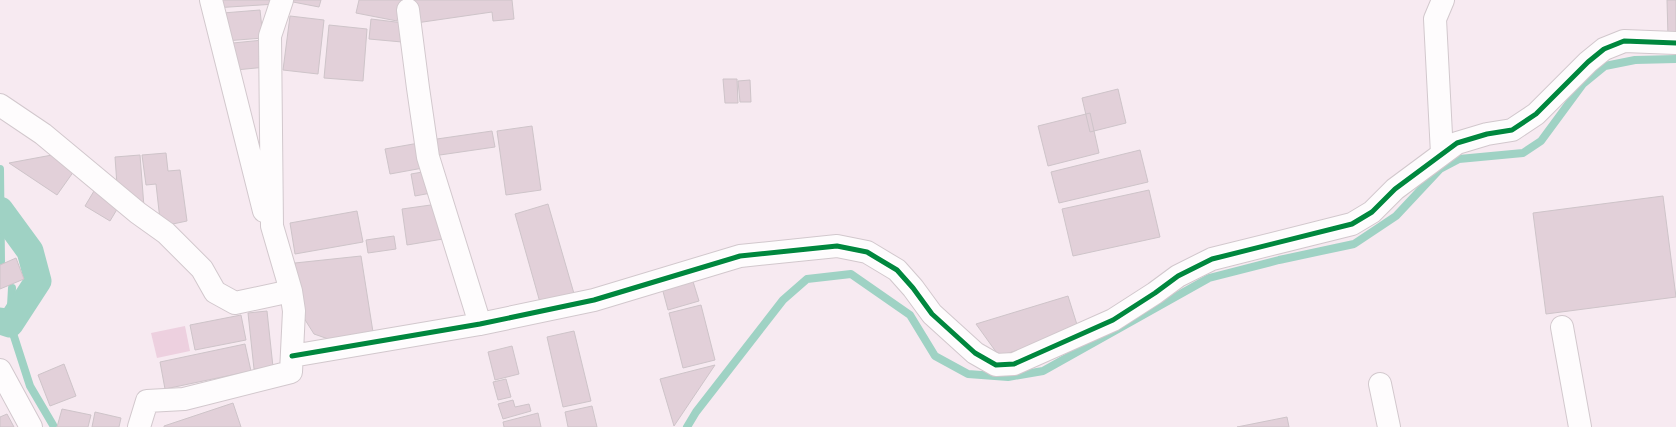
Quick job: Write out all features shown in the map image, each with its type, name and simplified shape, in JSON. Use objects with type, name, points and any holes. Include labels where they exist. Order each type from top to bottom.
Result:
[{"type":"street","points":[[139,427],[147,401],[184,399],[292,372],[294,310],[291,291],[272,226],[262,207],[211,0]]},
{"type":"street","points":[[272,226],[270,36],[282,0]]},
{"type":"street","points":[[1442,154],[1435,19],[1443,0]]},
{"type":"street","points":[[408,10],[428,157],[480,324]]},
{"type":"street","points":[[292,356],[480,324],[594,300],[740,256],[837,246],[867,252],[896,270],[913,288],[932,314],[975,353],[996,365],[1014,364],[1113,320],[1178,276],[1212,259],[1352,224],[1372,212],[1395,189],[1457,143],[1488,134],[1512,130],[1536,114],[1604,49],[1624,41],[1676,43]]},
{"type":"street","points":[[0,105],[43,134],[138,213],[166,233],[202,269],[215,292],[235,303],[291,291]]},
{"type":"street","points":[[1562,327],[1580,427]]},
{"type":"street","points":[[0,370],[31,427]]},
{"type":"street","points":[[1380,384],[1389,427]]},
{"type":"shaded area","points":[[185,326],[190,351],[157,358],[151,333]]},
{"type":"building","points":[[214,0],[276,0],[276,4],[214,8]]},
{"type":"building","points":[[293,0],[321,0],[319,7],[293,2]]},
{"type":"building","points":[[359,0],[401,0],[397,21],[356,13]]},
{"type":"building","points":[[412,0],[512,0],[514,19],[493,21],[492,12],[416,23]]},
{"type":"building","points":[[1667,0],[1676,0],[1676,36],[1668,37]]},
{"type":"building","points":[[260,10],[263,38],[225,41],[223,13]]},
{"type":"building","points":[[290,16],[324,20],[318,74],[283,70]]},
{"type":"building","points":[[371,19],[404,23],[402,42],[369,39]]},
{"type":"building","points":[[329,25],[367,29],[363,81],[324,78]]},
{"type":"building","points":[[263,40],[266,67],[236,70],[233,43]]},
{"type":"building","points":[[723,79],[737,79],[738,103],[725,103]]},
{"type":"building","points":[[750,80],[751,102],[740,102],[738,81]]},
{"type":"building","points":[[1118,89],[1126,123],[1090,132],[1082,98]]},
{"type":"building","points":[[1090,113],[1099,153],[1048,166],[1038,126]]},
{"type":"building","points":[[532,126],[541,190],[506,195],[497,131]]},
{"type":"building","points":[[492,131],[495,147],[433,156],[430,140]]},
{"type":"building","points":[[419,143],[423,168],[390,174],[385,149]]},
{"type":"building","points":[[1140,150],[1148,182],[1059,203],[1051,172]]},
{"type":"building","points":[[166,153],[168,171],[180,170],[187,221],[168,225],[160,220],[156,184],[146,185],[142,155]]},
{"type":"building","points":[[52,155],[74,171],[57,195],[9,163]]},
{"type":"building","points":[[140,155],[144,207],[117,185],[115,157]]},
{"type":"building","points":[[428,171],[431,193],[415,196],[411,174]]},
{"type":"building","points":[[1149,190],[1160,237],[1073,256],[1062,209]]},
{"type":"building","points":[[94,191],[119,206],[110,221],[85,206]]},
{"type":"building","points":[[1663,196],[1676,297],[1546,314],[1533,213]]},
{"type":"building","points":[[438,204],[443,239],[407,245],[402,209]]},
{"type":"building","points":[[548,204],[575,297],[541,306],[515,214]]},
{"type":"building","points":[[357,211],[363,242],[295,254],[290,223]]},
{"type":"building","points":[[394,236],[396,249],[368,253],[366,240]]},
{"type":"building","points":[[361,256],[373,332],[337,342],[314,334],[302,315],[295,263]]},
{"type":"building","points":[[16,258],[24,279],[0,289],[0,265]]},
{"type":"building","points":[[691,275],[699,301],[668,310],[661,284]]},
{"type":"building","points":[[1068,296],[1079,331],[999,356],[976,324]]},
{"type":"building","points":[[701,305],[715,360],[683,368],[669,313]]},
{"type":"building","points":[[267,311],[273,367],[254,369],[248,313]]},
{"type":"building","points":[[241,315],[246,340],[195,350],[190,325]]},
{"type":"building","points":[[574,331],[591,401],[563,407],[547,337]]},
{"type":"building","points":[[245,344],[251,371],[165,389],[160,362]]},
{"type":"building","points":[[512,346],[519,374],[495,380],[488,352]]},
{"type":"building","points":[[64,364],[76,396],[50,406],[38,375]]},
{"type":"building","points":[[715,365],[674,426],[660,379]]},
{"type":"building","points":[[506,379],[511,397],[498,400],[493,382]]},
{"type":"building","points":[[513,400],[515,407],[529,404],[531,411],[503,419],[498,404]]},
{"type":"building","points":[[233,403],[241,427],[164,427],[164,426]]},
{"type":"building","points":[[592,406],[597,427],[568,427],[565,412]]},
{"type":"building","points":[[62,409],[91,415],[88,427],[57,427]]},
{"type":"building","points":[[95,412],[121,418],[119,427],[92,427]]},
{"type":"building","points":[[538,413],[541,427],[504,427],[503,422]]},
{"type":"building","points":[[7,414],[14,427],[0,427],[0,417]]},
{"type":"building","points":[[1287,417],[1289,427],[1237,427]]},
{"type":"waterway","points":[[687,427],[696,412],[783,300],[807,279],[851,274],[910,315],[935,356],[968,374],[1008,377],[1043,371],[1209,278],[1279,260],[1354,244],[1396,216],[1440,169],[1459,159],[1523,153],[1541,141],[1583,84],[1605,66],[1635,60],[1676,59]]},
{"type":"waterway","points":[[0,169],[1,262]]},
{"type":"waterway","points":[[0,210],[30,251],[38,281],[10,324],[0,321]]},
{"type":"waterway","points":[[12,288],[10,324],[30,386],[53,425]]},
{"type":"cycle path","points":[[292,356],[480,324],[594,300],[740,256],[837,246],[867,252],[897,270],[913,288],[932,314],[975,353],[996,365],[1014,364],[1113,320],[1178,276],[1212,259],[1352,224],[1372,212],[1395,189],[1457,143],[1487,134],[1512,130],[1536,114],[1588,62],[1604,49],[1624,41],[1676,43]]}]
